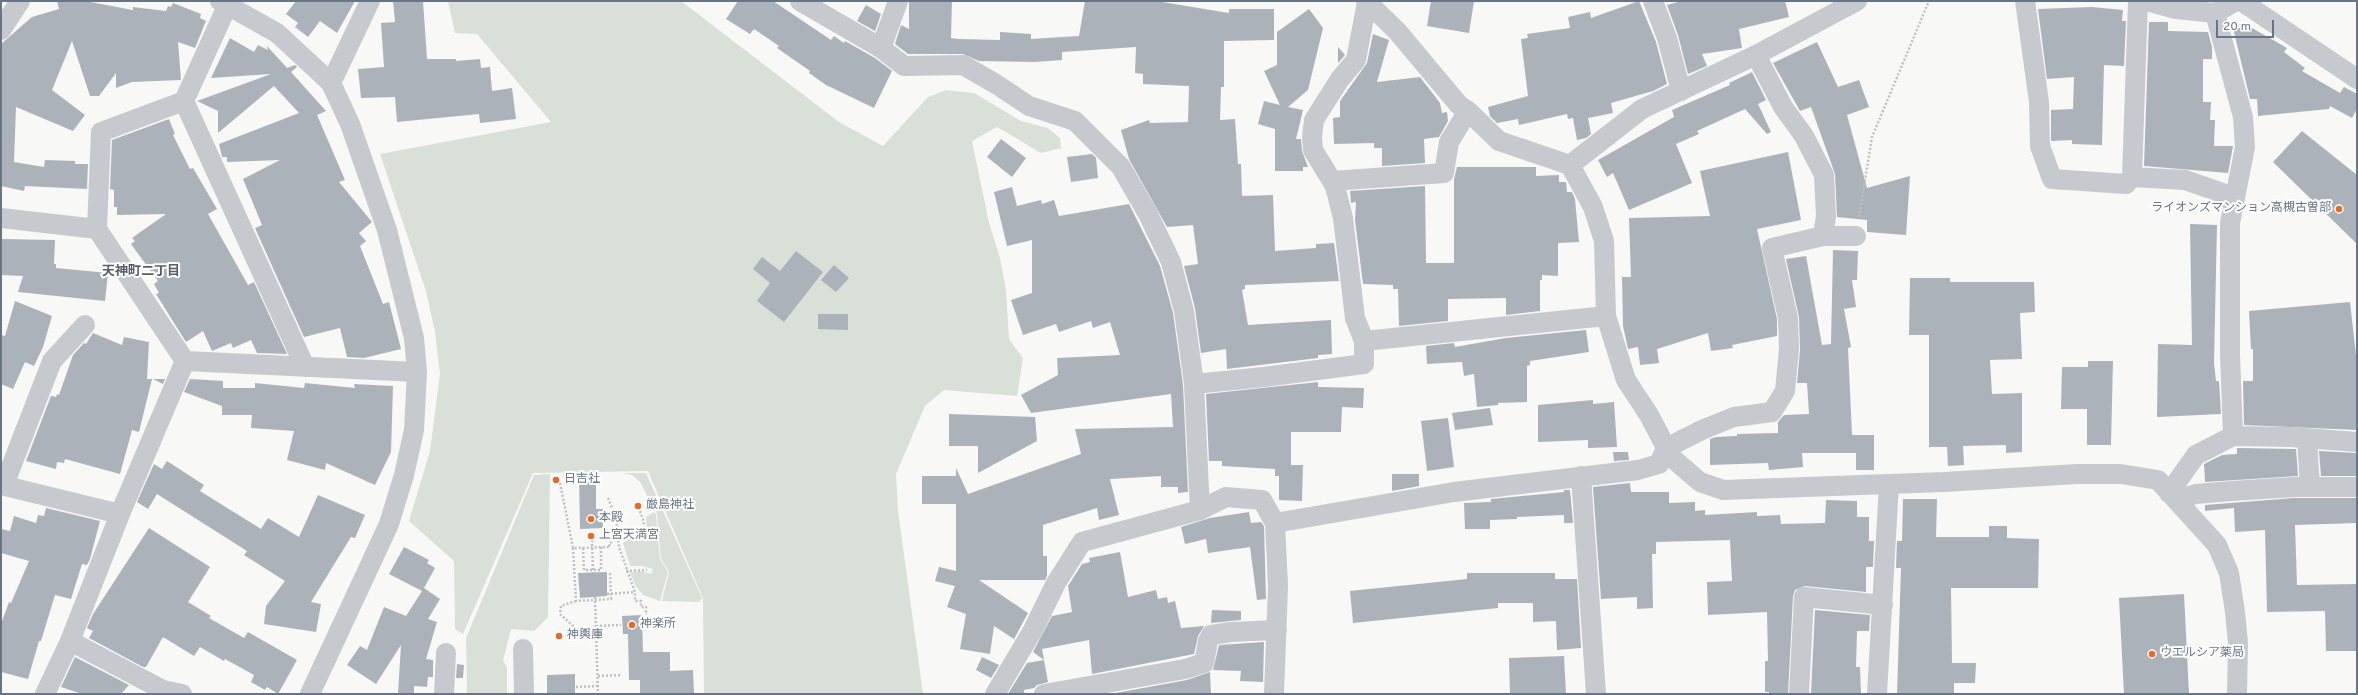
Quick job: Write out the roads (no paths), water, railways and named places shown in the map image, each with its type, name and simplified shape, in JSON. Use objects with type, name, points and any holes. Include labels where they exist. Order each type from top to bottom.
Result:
[{"type":"street","points":[[1,30],[20,1]]},
{"type":"street","points":[[331,84],[370,1]]},
{"type":"street","points":[[800,1],[881,48],[904,66],[963,65],[996,84],[1029,106],[1075,121],[1121,167],[1148,214],[1171,262],[1184,311],[1194,384],[1200,510]]},
{"type":"street","points":[[881,48],[898,1]]},
{"type":"street","points":[[1653,1],[1667,38],[1681,91]]},
{"type":"street","points":[[1570,165],[1642,109],[1756,55],[1857,1]]},
{"type":"street","points":[[2025,1],[2039,102],[2040,146],[2052,179],[2126,184],[2132,177],[2138,1]]},
{"type":"street","points":[[2147,1],[2176,8],[2215,13],[2236,1]]},
{"type":"street","points":[[2241,1],[2357,79]]},
{"type":"street","points":[[305,367],[184,101],[224,2],[276,33],[331,84],[350,124],[387,230],[407,304],[414,338],[417,372],[414,430],[404,475],[389,524],[310,694]]},
{"type":"street","points":[[1194,384],[1264,377],[1364,364],[1364,341],[1355,318],[1343,218],[1332,181],[1313,150],[1314,120],[1340,79],[1356,60],[1367,2]]},
{"type":"street","points":[[1367,2],[1397,31],[1459,105],[1468,111],[1499,141],[1570,165],[1593,207],[1604,240],[1606,316],[1626,380],[1649,415],[1671,457],[1700,482],[1723,490],[1889,484],[2078,474],[2121,474],[2158,480],[2217,544],[2229,573],[2238,643],[2237,694]]},
{"type":"street","points":[[2215,13],[2243,117],[2245,147],[2230,223],[2233,436]]},
{"type":"street","points":[[1756,55],[1783,106],[1804,136],[1824,175],[1826,216],[1823,236]]},
{"type":"street","points":[[184,101],[101,132],[97,229],[185,361]]},
{"type":"street","points":[[1332,181],[1444,173],[1449,142],[1468,111]]},
{"type":"street","points":[[2132,177],[2185,180],[2234,197]]},
{"type":"street","points":[[1,218],[97,229]]},
{"type":"street","points":[[1275,523],[1454,492],[1638,470],[1659,464],[1666,448],[1734,417],[1772,412],[1785,391],[1789,349],[1788,318],[1772,248],[1823,236],[1856,236]]},
{"type":"street","points":[[1364,341],[1606,316]]},
{"type":"street","points":[[85,325],[52,361],[2,485],[120,514]]},
{"type":"street","points":[[185,361],[417,372]]},
{"type":"street","points":[[45,694],[70,641],[120,514],[185,361]]},
{"type":"street","points":[[2173,496],[2196,455],[2233,436],[2357,442]]},
{"type":"street","points":[[2308,439],[2310,487]]},
{"type":"street","points":[[1581,476],[1596,694]]},
{"type":"street","points":[[1877,694],[1889,484]]},
{"type":"street","points":[[2173,496],[2310,487],[2355,487]]},
{"type":"street","points":[[995,694],[1033,630],[1056,584],[1082,542],[1200,510],[1226,497],[1262,500],[1275,523],[1278,586],[1274,694]]},
{"type":"street","points":[[1799,694],[1804,597],[1883,605]]},
{"type":"street","points":[[1044,694],[1070,692],[1185,669],[1204,663],[1208,641],[1211,635],[1231,632],[1277,630]]},
{"type":"street","points":[[70,641],[163,690],[182,694]]},
{"type":"street","points":[[523,649],[524,694]]},
{"type":"street","points":[[444,694],[446,653]]},
{"type":"place","name":"ライオンズマンション高槻古曽部","points":[[2339,209]]},
{"type":"place","name":"日吉社","points":[[556,480]]},
{"type":"place","name":"厳島神社","points":[[638,506]]},
{"type":"place","name":"本殿","points":[[591,519]]},
{"type":"place","name":"上宮天満宮","points":[[591,536]]},
{"type":"place","name":"神楽所","points":[[632,625]]},
{"type":"place","name":"神輿庫","points":[[559,636]]},
{"type":"place","name":"ウエルシア薬局","points":[[2152,654]]},
{"type":"district","name":"天神町二丁目","points":[[141,272]]}]
